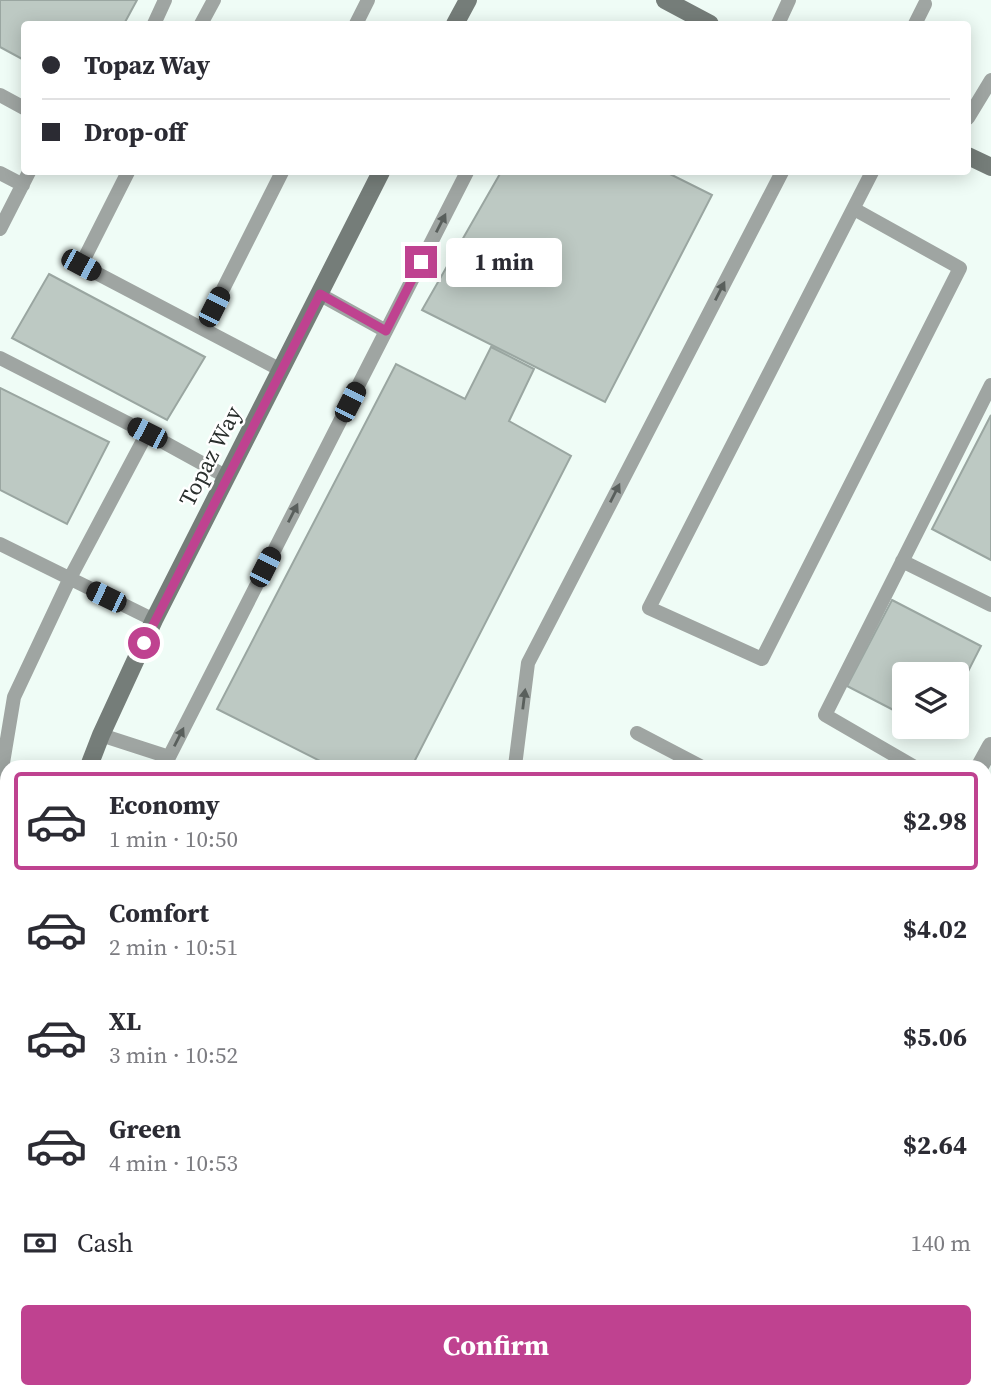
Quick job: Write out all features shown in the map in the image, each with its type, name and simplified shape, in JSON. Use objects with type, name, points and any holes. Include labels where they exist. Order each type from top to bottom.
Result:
[{"type":"street","points":[[456,21],[467,0]]},
{"type":"street","points":[[665,0],[704,21]]},
{"type":"street","points":[[971,157],[991,167]]},
{"type":"street","name":"Topaz Way","points":[[91,760],[155,621],[380,175]]},
{"type":"lane","points":[[155,21],[164,0]]},
{"type":"lane","points":[[203,21],[214,0]]},
{"type":"lane","points":[[358,21],[368,0]]},
{"type":"lane","points":[[779,21],[789,0]]},
{"type":"lane","points":[[916,21],[925,4]]},
{"type":"lane","points":[[971,113],[991,80]]},
{"type":"lane","points":[[0,96],[21,106]]},
{"type":"lane","points":[[0,173],[26,178],[0,229]]},
{"type":"lane","points":[[126,175],[81,265],[281,370]]},
{"type":"lane","points":[[203,329],[280,175]]},
{"type":"lane","points":[[101,735],[169,757],[465,175]]},
{"type":"lane","points":[[516,760],[528,663],[780,175]]},
{"type":"lane","points":[[853,209],[960,268],[762,659],[649,608],[853,209],[870,175]]},
{"type":"lane","points":[[320,294],[386,331]]},
{"type":"lane","points":[[0,358],[227,477]]},
{"type":"lane","points":[[905,760],[825,715],[991,385]]},
{"type":"lane","points":[[4,760],[14,697],[70,578],[147,433]]},
{"type":"lane","points":[[0,544],[155,621]]},
{"type":"lane","points":[[902,561],[991,605]]},
{"type":"lane","points":[[637,733],[689,760]]},
{"type":"building","points":[[0,0],[137,0],[126,21],[21,21],[21,58],[0,47]]},
{"type":"building","points":[[499,175],[672,175],[712,195],[605,402],[422,310]]},
{"type":"building","points":[[49,274],[205,357],[167,420],[12,338]]},
{"type":"building","points":[[491,347],[534,369],[509,421],[571,456],[415,760],[318,760],[217,709],[396,364],[465,399]]},
{"type":"building","points":[[0,388],[109,442],[67,524],[0,490]]},
{"type":"building","points":[[991,415],[991,560],[932,529]]},
{"type":"building","points":[[892,600],[981,646],[969,670],[969,662],[892,662],[892,709],[847,686]]},
{"type":"route","points":[[144,643],[320,294],[386,331],[421,262]]}]
